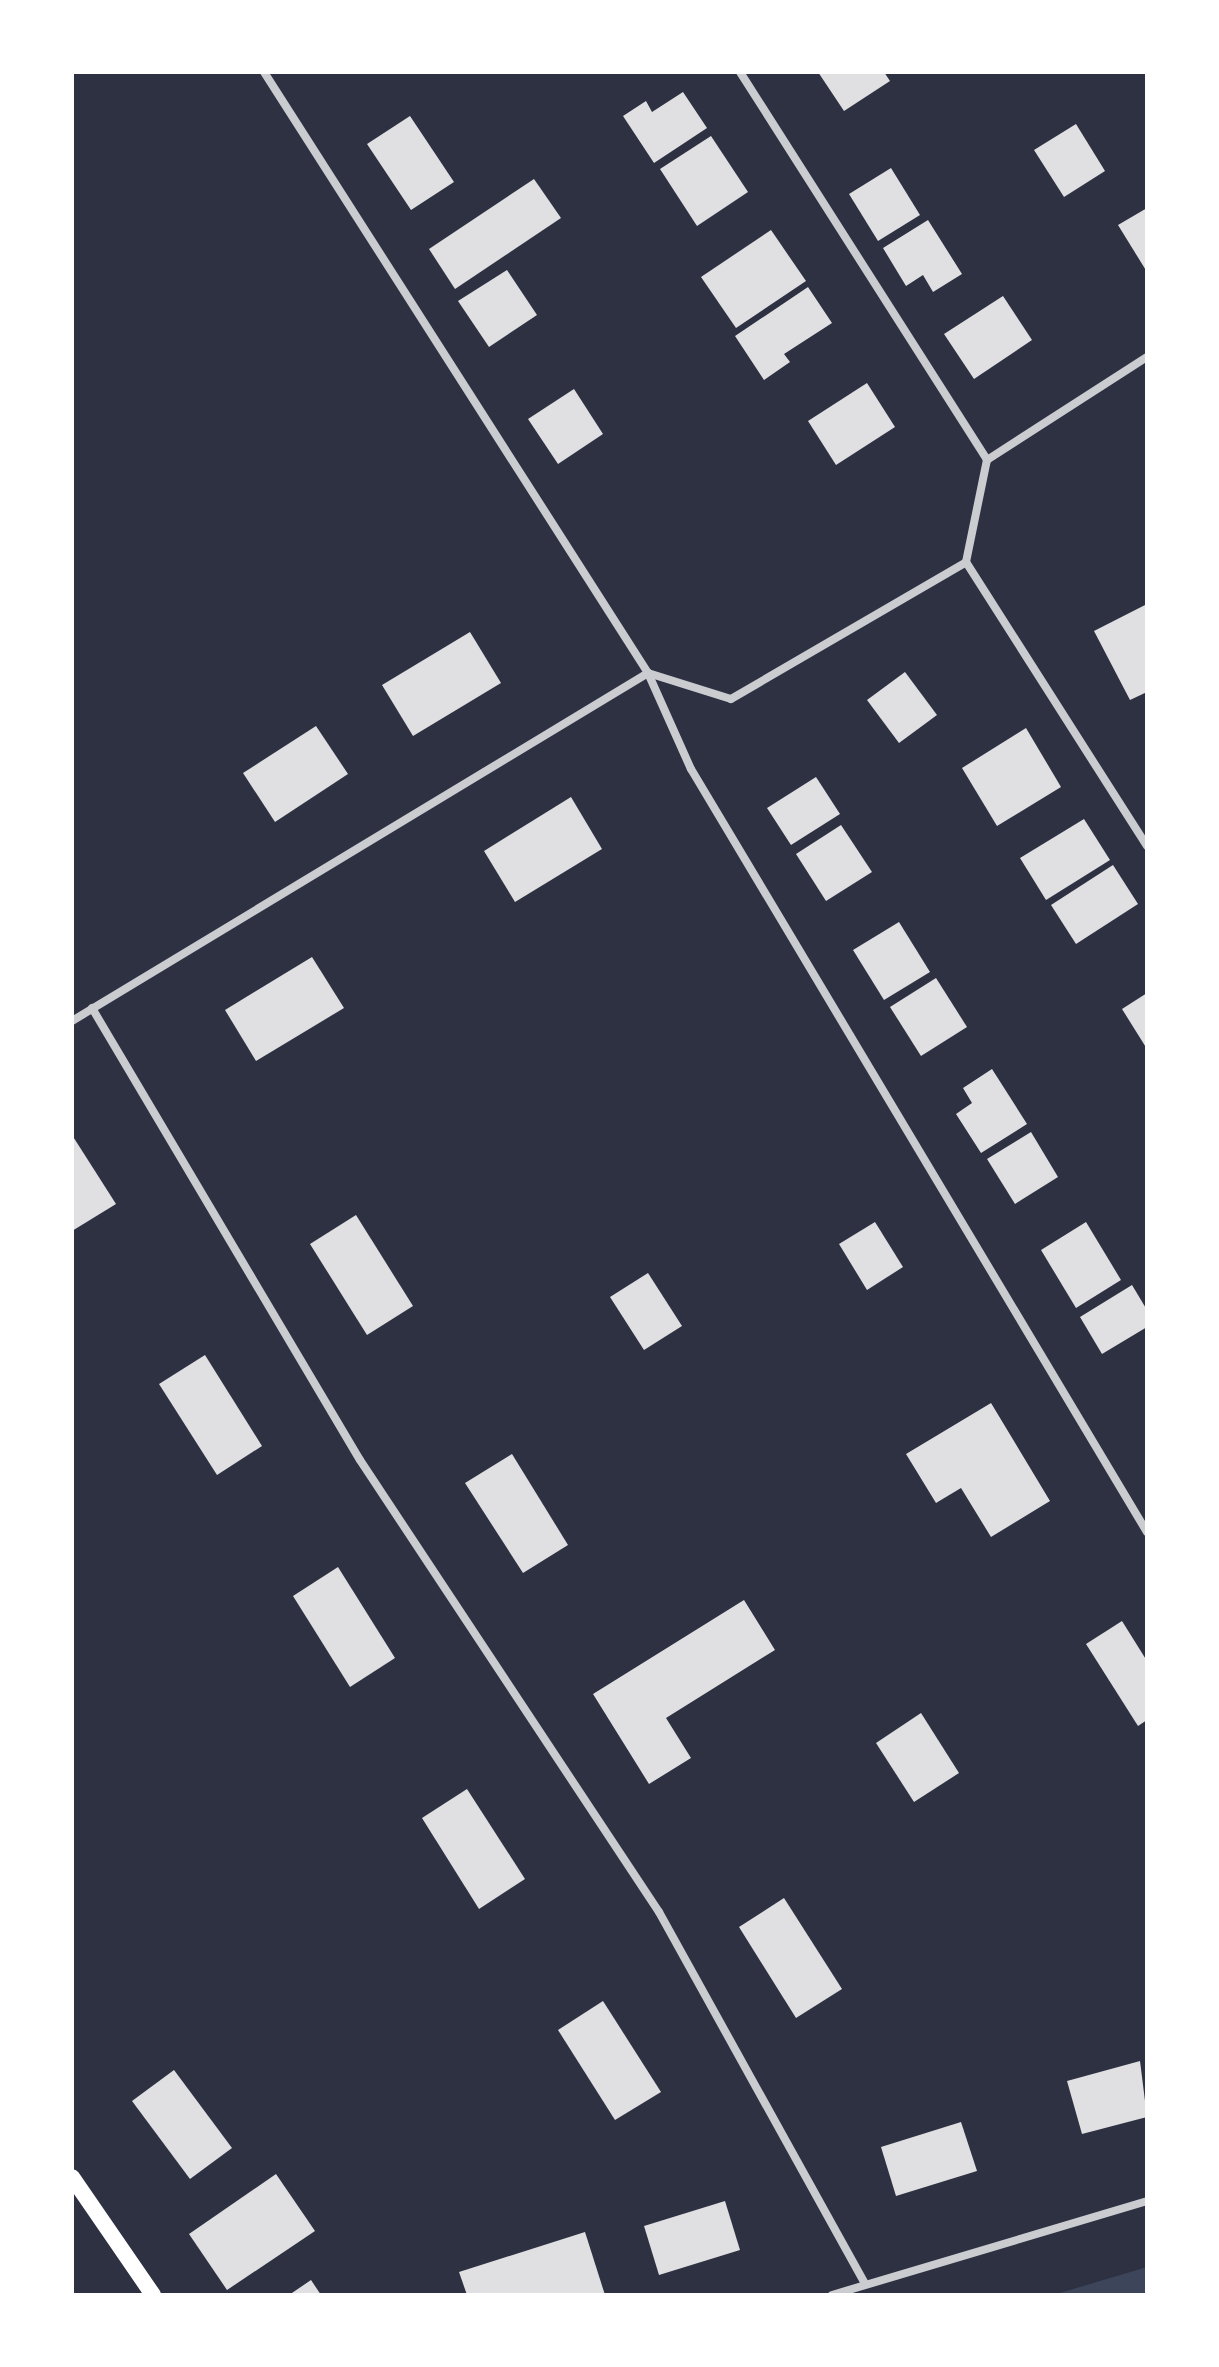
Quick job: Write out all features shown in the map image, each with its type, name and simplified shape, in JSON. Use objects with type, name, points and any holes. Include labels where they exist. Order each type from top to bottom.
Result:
[{"type":"main road","points":[[72,2177],[153,2295]]},
{"type":"street","points":[[264,72],[648,673],[691,769],[1147,1532]]},
{"type":"street","points":[[740,72],[987,460],[966,562],[1147,846]]},
{"type":"street","points":[[987,460],[1147,357]]},
{"type":"street","points":[[72,1021],[648,673],[731,699],[966,562]]},
{"type":"street","points":[[92,1008],[360,1460],[659,1912],[865,2284]]},
{"type":"street","points":[[832,2295],[1147,2201]]},
{"type":"shaded area","points":[[1147,2267],[1147,2295],[1053,2295]]},
{"type":"building","points":[[818,72],[884,72],[890,81],[844,111]]},
{"type":"building","points":[[683,92],[707,128],[654,163],[623,116],[646,101],[652,112]]},
{"type":"building","points":[[410,116],[454,182],[411,210],[367,144]]},
{"type":"building","points":[[1076,124],[1105,171],[1064,197],[1034,150]]},
{"type":"building","points":[[711,136],[748,192],[697,226],[660,169]]},
{"type":"building","points":[[891,168],[920,215],[878,241],[849,194]]},
{"type":"building","points":[[534,179],[561,218],[455,289],[429,249]]},
{"type":"building","points":[[1147,208],[1147,272],[1118,225]]},
{"type":"building","points":[[928,220],[962,274],[933,292],[923,275],[906,286],[883,248]]},
{"type":"building","points":[[771,230],[806,281],[736,328],[701,277]]},
{"type":"building","points":[[507,270],[537,315],[489,347],[458,301]]},
{"type":"building","points":[[808,287],[832,323],[784,354],[790,362],[764,380],[735,336]]},
{"type":"building","points":[[1003,296],[1032,340],[974,379],[944,334]]},
{"type":"building","points":[[867,383],[895,427],[836,465],[808,421]]},
{"type":"building","points":[[574,389],[603,434],[558,464],[528,419]]},
{"type":"building","points":[[1147,604],[1147,692],[1130,700],[1094,631]]},
{"type":"building","points":[[470,632],[501,683],[413,736],[382,685]]},
{"type":"building","points":[[905,672],[937,715],[899,743],[867,700]]},
{"type":"building","points":[[316,726],[348,774],[275,822],[243,773]]},
{"type":"building","points":[[1026,728],[1061,787],[997,826],[962,768]]},
{"type":"building","points":[[816,777],[840,814],[791,845],[767,808]]},
{"type":"building","points":[[571,797],[602,849],[515,902],[484,851]]},
{"type":"building","points":[[1084,819],[1110,860],[1046,900],[1020,858]]},
{"type":"building","points":[[841,825],[872,872],[826,901],[796,854]]},
{"type":"building","points":[[1113,865],[1138,904],[1076,944],[1051,905]]},
{"type":"building","points":[[899,922],[930,972],[884,1000],[853,950]]},
{"type":"building","points":[[312,957],[344,1008],[256,1061],[225,1010]]},
{"type":"building","points":[[936,978],[967,1027],[921,1056],[890,1007]]},
{"type":"building","points":[[1147,993],[1147,1049],[1122,1009]]},
{"type":"building","points":[[992,1069],[1027,1124],[981,1153],[956,1114],[972,1103],[963,1088]]},
{"type":"building","points":[[1031,1132],[1058,1177],[1015,1204],[987,1159]]},
{"type":"building","points":[[72,1135],[116,1204],[72,1231]]},
{"type":"building","points":[[356,1215],[413,1306],[367,1335],[310,1244]]},
{"type":"building","points":[[875,1222],[903,1267],[867,1290],[839,1244]]},
{"type":"building","points":[[1086,1222],[1121,1280],[1076,1308],[1041,1250]]},
{"type":"building","points":[[648,1273],[682,1326],[644,1350],[610,1297]]},
{"type":"building","points":[[1132,1285],[1147,1310],[1147,1327],[1102,1354],[1080,1317]]},
{"type":"building","points":[[205,1355],[262,1446],[217,1475],[159,1384]]},
{"type":"building","points":[[991,1403],[1050,1501],[991,1537],[961,1488],[936,1503],[906,1454]]},
{"type":"building","points":[[512,1454],[568,1545],[523,1573],[465,1483]]},
{"type":"building","points":[[338,1567],[395,1658],[350,1687],[293,1596]]},
{"type":"building","points":[[744,1600],[775,1650],[666,1718],[691,1758],[649,1784],[593,1694]]},
{"type":"building","points":[[1122,1621],[1147,1661],[1147,1720],[1138,1726],[1086,1644]]},
{"type":"building","points":[[921,1713],[959,1773],[914,1802],[876,1743]]},
{"type":"building","points":[[467,1789],[525,1879],[479,1909],[422,1818]]},
{"type":"building","points":[[784,1898],[842,1989],[796,2018],[739,1927]]},
{"type":"building","points":[[603,2001],[661,2092],[615,2120],[558,2030]]},
{"type":"building","points":[[1140,2061],[1147,2117],[1082,2134],[1067,2081]]},
{"type":"building","points":[[174,2070],[232,2148],[190,2179],[132,2101]]},
{"type":"building","points":[[961,2122],[977,2171],[896,2196],[881,2147]]},
{"type":"building","points":[[276,2174],[315,2231],[227,2290],[189,2234]]},
{"type":"building","points":[[725,2201],[740,2250],[659,2275],[644,2226]]},
{"type":"building","points":[[585,2232],[605,2295],[467,2295],[459,2272]]},
{"type":"building","points":[[311,2280],[321,2295],[289,2295]]}]
